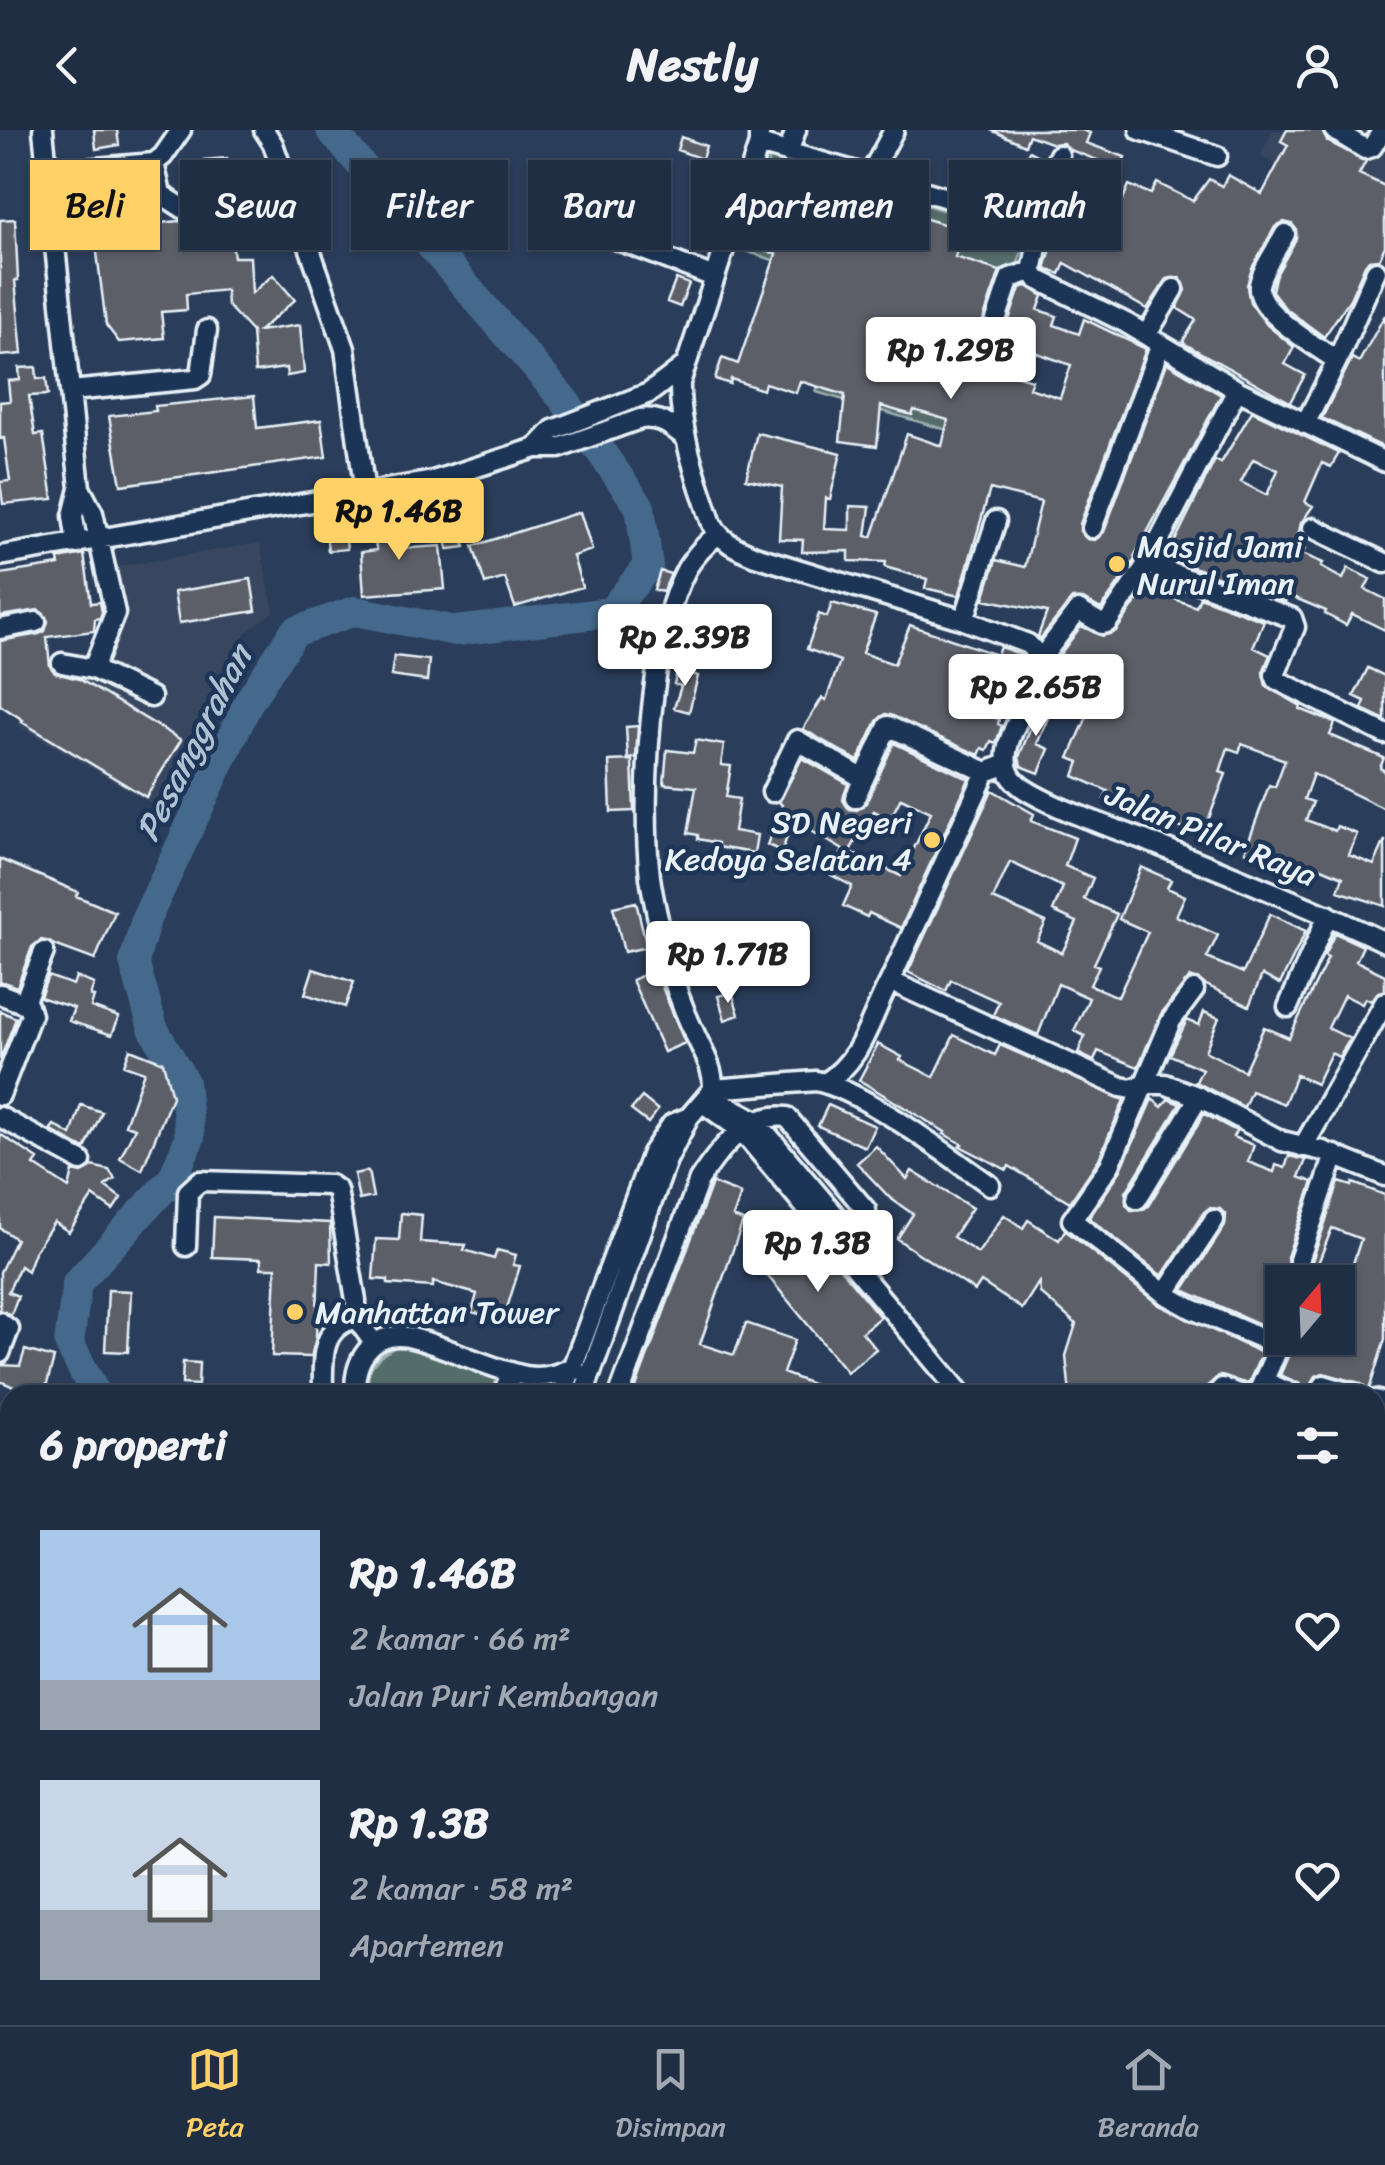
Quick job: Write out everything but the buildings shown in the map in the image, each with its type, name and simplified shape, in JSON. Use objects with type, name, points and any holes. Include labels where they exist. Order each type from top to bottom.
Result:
[{"type":"street","points":[[42,130],[47,160]]},
{"type":"street","points":[[157,160],[181,130]]},
{"type":"street","points":[[264,130],[346,348],[365,492]]},
{"type":"street","points":[[788,154],[796,130]]},
{"type":"street","points":[[877,160],[894,130]]},
{"type":"street","points":[[1140,130],[1217,156]]},
{"type":"street","points":[[1334,130],[1365,149],[1372,147],[1383,130]]},
{"type":"street","points":[[809,160],[788,154],[759,137],[683,366],[680,399],[686,439],[712,524],[726,542],[755,556],[964,620],[1028,644],[1039,661],[1037,676],[1008,748],[1007,764],[986,772],[856,1054],[844,1071],[825,1083]]},
{"type":"street","points":[[1057,160],[1059,155]]},
{"type":"street","points":[[160,189],[180,206]]},
{"type":"street","points":[[1285,234],[1259,282],[1262,302],[1272,314],[1338,361]]},
{"type":"street","points":[[57,250],[80,488],[73,516],[78,544]]},
{"type":"street","points":[[644,250],[714,277]]},
{"type":"street","points":[[1037,250],[1032,271],[1044,283],[1154,339],[1237,390],[1385,462]]},
{"type":"street","points":[[983,359],[1010,278],[1032,271]]},
{"type":"street","points":[[1305,424],[1338,361],[1376,271]]},
{"type":"street","points":[[1092,528],[1174,289]]},
{"type":"street","points":[[71,391],[195,380],[201,375],[207,330]]},
{"type":"street","points":[[0,556],[432,481],[556,439],[662,385],[683,366]]},
{"type":"street","points":[[1039,661],[1078,610],[1107,623],[1147,564],[1237,390]]},
{"type":"street","points":[[556,439],[652,417],[664,421],[686,439]]},
{"type":"street","points":[[80,488],[94,513],[115,619],[94,669]]},
{"type":"street","points":[[964,620],[996,521]]},
{"type":"street","points":[[1313,528],[1385,562]]},
{"type":"street","points":[[708,1096],[712,1072],[680,997],[658,923],[648,852],[647,783],[667,625],[687,568],[718,534]]},
{"type":"street","points":[[1147,564],[1292,618],[1295,627],[1275,675],[1277,680],[1385,734]]},
{"type":"street","points":[[0,629],[36,622]]},
{"type":"street","points":[[62,663],[94,669],[151,697]]},
{"type":"street","points":[[855,798],[888,726],[986,772]]},
{"type":"street","points":[[772,792],[797,740],[864,780]]},
{"type":"street","name":"Jalan Pilar Raya","points":[[1007,764],[1010,776],[1035,796],[1385,942]]},
{"type":"street","points":[[1288,1007],[1328,915]]},
{"type":"street","points":[[24,1003],[44,952]]},
{"type":"street","points":[[886,988],[1121,1087],[1165,1084],[1199,1097],[1282,1141],[1385,1176]]},
{"type":"street","points":[[1194,990],[1173,1018],[1110,1164],[1072,1220],[1165,1294],[1192,1310],[1265,1336]]},
{"type":"street","points":[[0,994],[24,1003],[31,1014],[0,1095]]},
{"type":"street","points":[[1303,1147],[1385,1002]]},
{"type":"street","points":[[586,1385],[668,1160],[689,1117],[708,1096],[731,1085],[825,1083],[898,1122],[990,1185]]},
{"type":"street","points":[[708,1096],[748,1126],[846,1241],[954,1385]]},
{"type":"street","points":[[1137,1199],[1199,1097]]},
{"type":"street","points":[[565,1385],[652,1153],[672,1124],[689,1117]]},
{"type":"street","points":[[624,1385],[699,1180],[715,1155],[748,1126],[787,1117],[866,1210],[846,1241]]},
{"type":"street","points":[[0,1118],[81,1161]]},
{"type":"street","points":[[1300,1265],[1335,1156]]},
{"type":"street","points":[[186,1246],[188,1192],[200,1181],[330,1185],[337,1190],[356,1318],[374,1344]]},
{"type":"street","points":[[1165,1294],[1214,1220]]},
{"type":"street","points":[[322,1385],[328,1333],[343,1321],[356,1318]]},
{"type":"street","points":[[0,1322],[9,1329],[0,1353]]},
{"type":"street","points":[[354,1385],[358,1364],[374,1344],[404,1336],[531,1377],[557,1376],[571,1368],[590,1375]]},
{"type":"street","points":[[1262,1385],[1276,1355]]},
{"type":"street","points":[[506,1385],[511,1372]]},
{"type":"shaded area","points":[[1273,130],[1385,130],[1385,297],[1328,257],[1343,202],[1260,156]]},
{"type":"shaded area","points":[[260,543],[274,612],[245,633],[154,805],[17,725],[60,653],[110,651],[108,568]]},
{"type":"green space","points":[[929,206],[949,212],[949,250],[1022,250],[985,362],[968,361],[947,430],[816,392],[851,285],[742,250],[929,250]]},
{"type":"green space","points":[[402,1344],[501,1378],[499,1385],[369,1385],[370,1370],[386,1352]]},
{"type":"waterway","name":"Pesanggrahan","points":[[91,1385],[69,1343],[77,1283],[173,1178],[190,1137],[184,1082],[153,1028],[134,962],[146,919],[249,701],[294,632],[355,611],[456,631],[611,612],[648,566],[640,507],[564,400],[331,130]]},
{"type":"place","name":"Masjid Jami Nurul Iman","points":[[1117,564]]},
{"type":"place","name":"SD Negeri Kedoya Selatan 4","points":[[932,840]]},
{"type":"place","name":"Manhattan Tower","points":[[295,1312]]}]
